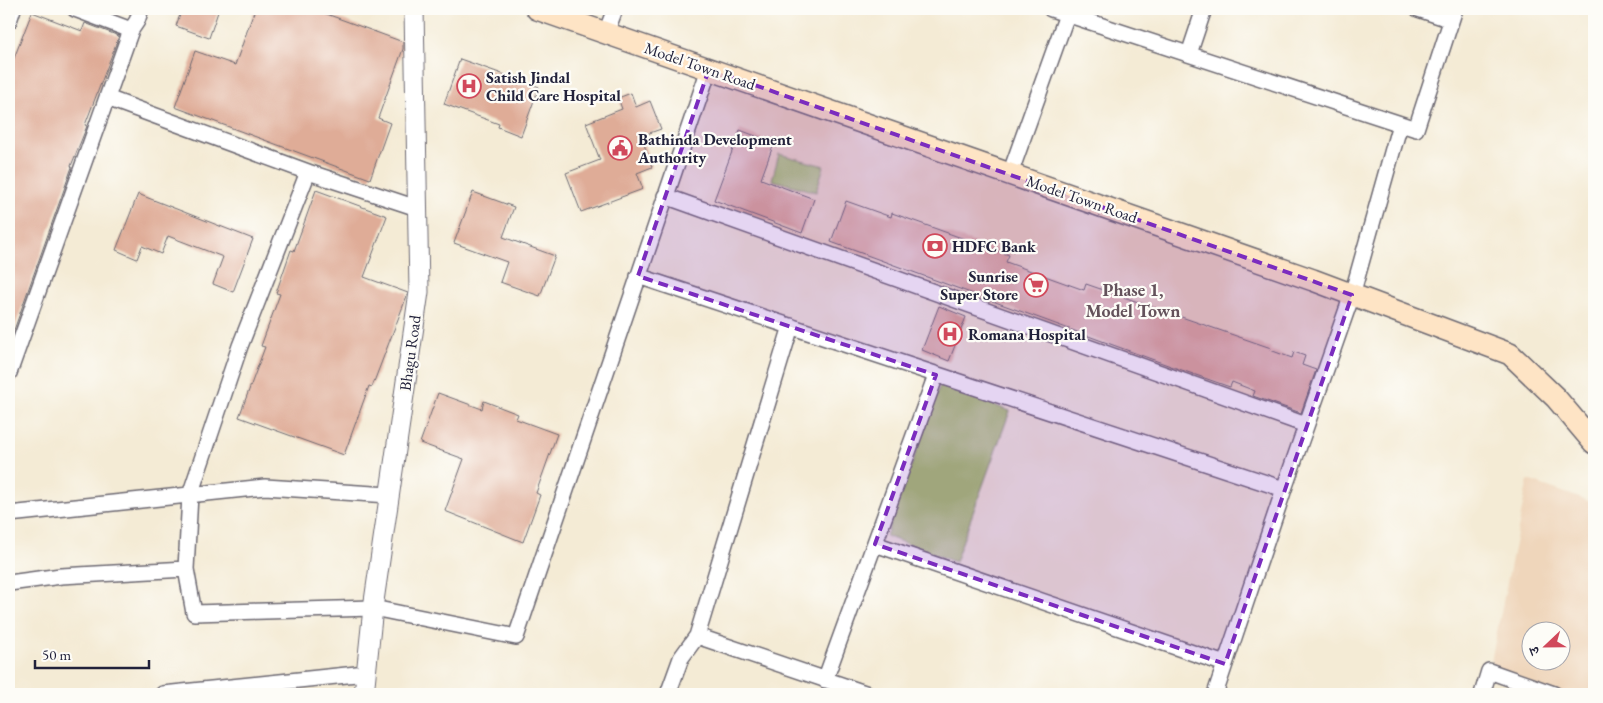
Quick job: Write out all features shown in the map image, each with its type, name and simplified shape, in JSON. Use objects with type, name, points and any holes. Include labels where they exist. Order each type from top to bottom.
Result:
[{"type":"main road","name":"Model Town Road","points":[[538,9],[1352,295],[1510,354],[1556,398],[1594,442]]},
{"type":"street","points":[[9,21],[13,9]]},
{"type":"street","points":[[75,9],[131,30]]},
{"type":"street","points":[[9,373],[14,343],[131,30],[137,21],[141,9]]},
{"type":"street","name":"Bhagu Road","points":[[364,694],[373,608],[419,292],[414,9]]},
{"type":"street","points":[[606,33],[615,9]]},
{"type":"street","points":[[1051,9],[1068,12],[1416,129],[1453,14],[1418,9]]},
{"type":"street","points":[[1189,54],[1204,9]]},
{"type":"street","points":[[1010,174],[1068,12]]},
{"type":"street","points":[[308,172],[240,346],[190,495],[186,568],[194,613],[373,608],[516,637],[709,69]]},
{"type":"street","points":[[107,98],[308,172],[417,208]]},
{"type":"street","points":[[1215,694],[1352,295],[1400,124]]},
{"type":"street","points":[[665,196],[1306,425]]},
{"type":"street","points":[[638,276],[1284,490]]},
{"type":"street","points":[[668,694],[681,658],[697,636],[791,326]]},
{"type":"street","points":[[825,680],[936,374]]},
{"type":"street","points":[[9,514],[264,487],[389,496]]},
{"type":"street","points":[[875,544],[1225,664]]},
{"type":"street","points":[[9,582],[61,576],[186,568]]},
{"type":"street","points":[[697,636],[868,694]]},
{"type":"street","points":[[1482,694],[1489,671],[1554,694]]},
{"type":"street","points":[[163,694],[366,673]]},
{"type":"highlighted area","points":[[709,69],[1352,295],[1225,664],[875,544],[936,375],[638,276]]},
{"type":"shaded area","points":[[709,69],[1352,295],[1306,425],[665,196]]},
{"type":"shaded area","points":[[1528,480],[1594,503],[1594,694],[1553,694],[1489,671]]},
{"type":"green space","points":[[779,154],[824,166],[816,192],[772,180]]},
{"type":"green space","points":[[940,385],[1010,411],[955,562],[886,536]]},
{"type":"building","points":[[182,9],[219,9],[209,38],[176,26]]},
{"type":"building","points":[[255,9],[313,9],[403,42],[403,49],[378,118],[390,123],[370,179],[175,107],[195,51],[235,65]]},
{"type":"building","points":[[32,12],[82,31],[85,23],[119,36],[85,125],[87,126],[71,166],[9,344],[9,71]]},
{"type":"building","points":[[460,59],[539,87],[521,136],[498,127],[499,124],[444,104]]},
{"type":"building","name":"Bathinda Development Authority","points":[[631,93],[636,107],[650,101],[661,129],[641,136],[652,167],[637,173],[643,189],[581,212],[566,173],[600,160],[586,123],[622,109],[618,98]]},
{"type":"building","points":[[740,130],[774,143],[761,179],[814,199],[802,233],[714,200]]},
{"type":"building","points":[[316,190],[387,216],[364,277],[408,293],[372,387],[369,386],[344,455],[239,417],[265,347],[261,346],[280,294],[276,293],[291,250],[294,251]]},
{"type":"building","points":[[473,192],[514,207],[503,237],[555,256],[540,296],[500,282],[507,262],[454,243]]},
{"type":"building","points":[[138,194],[253,239],[233,292],[213,284],[223,257],[168,236],[161,254],[142,246],[137,259],[116,250]]},
{"type":"building","points":[[846,201],[891,217],[892,213],[1009,255],[1006,262],[1084,290],[1086,284],[1271,348],[1270,350],[1292,358],[1294,352],[1305,356],[1302,365],[1316,370],[1301,413],[1253,396],[1255,391],[1232,382],[1230,387],[831,242]]},
{"type":"building","points":[[939,306],[966,317],[949,361],[922,350]]},
{"type":"building","points":[[438,393],[482,409],[484,401],[518,414],[516,419],[557,434],[536,493],[540,495],[523,542],[445,511],[464,459],[420,443]]},
{"type":"place","name":"Satish Jindal Child Care Hospital","points":[[469,86]]},
{"type":"place","name":"Bathinda Development Authority","points":[[620,148]]},
{"type":"place","name":"HDFC Bank","points":[[935,246]]},
{"type":"place","name":"Sunrise Super Store","points":[[1036,285]]},
{"type":"place","name":"Romana Hospital","points":[[950,334]]},
{"type":"district","name":"Phase 1, Model Town","points":[[1133,299]]}]
